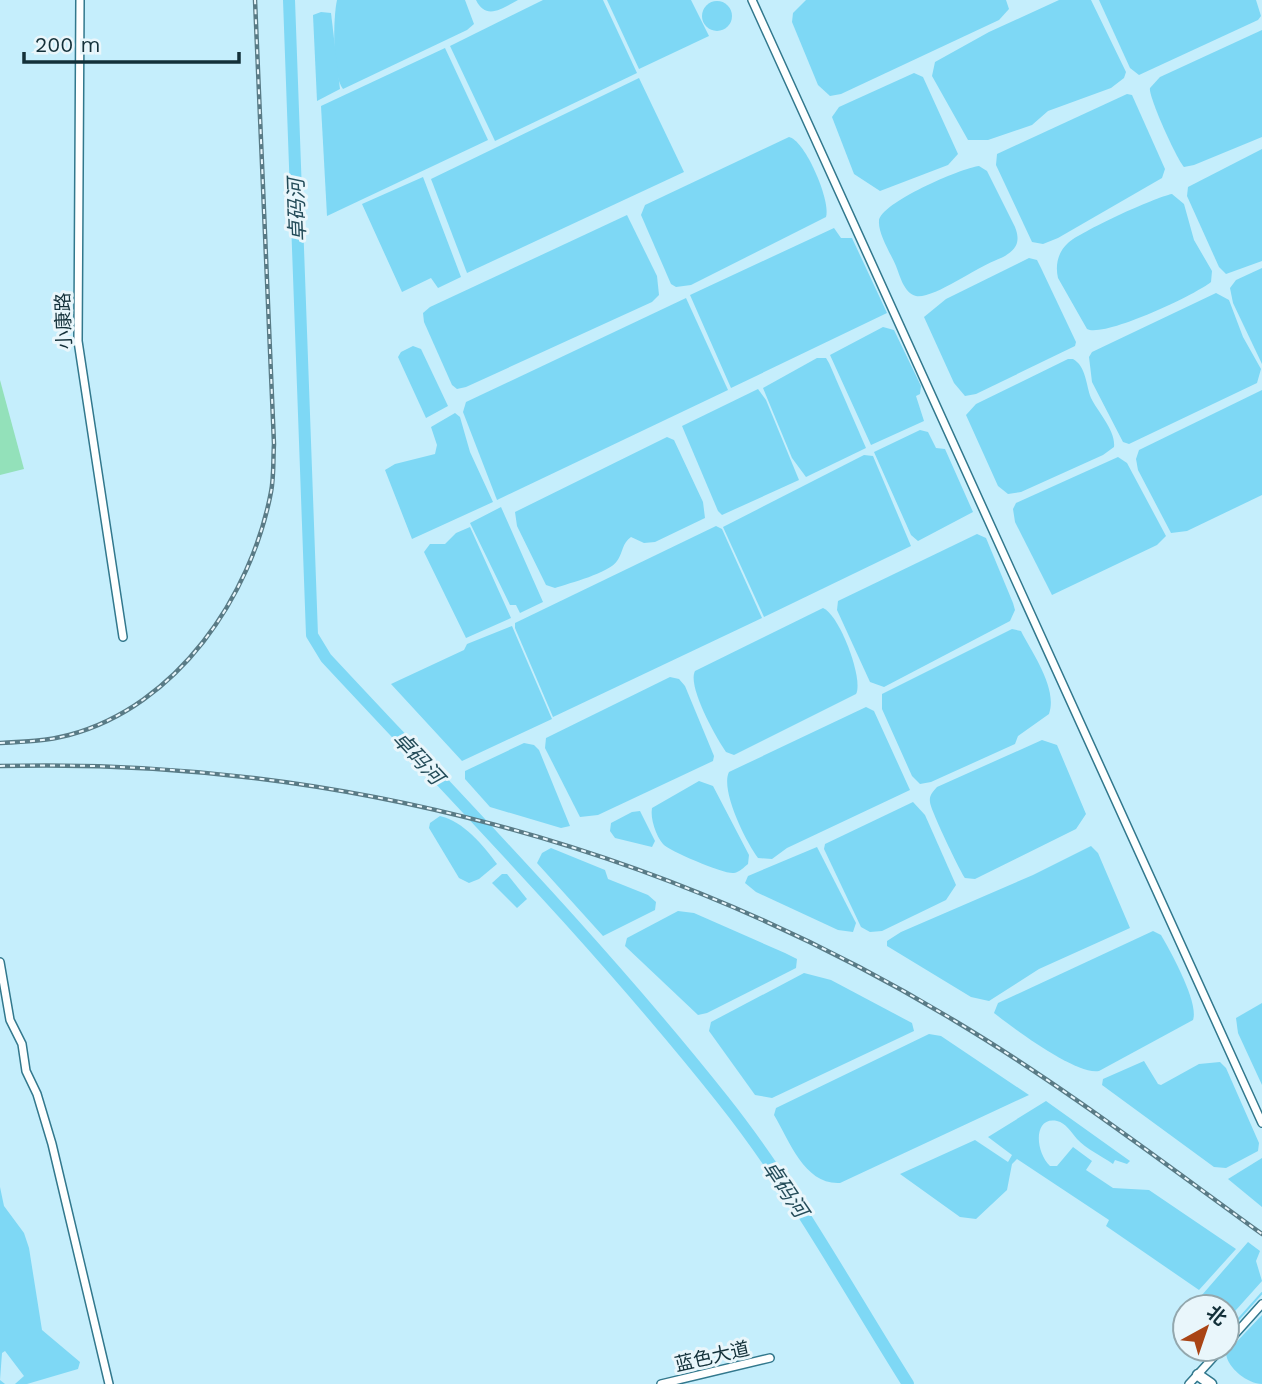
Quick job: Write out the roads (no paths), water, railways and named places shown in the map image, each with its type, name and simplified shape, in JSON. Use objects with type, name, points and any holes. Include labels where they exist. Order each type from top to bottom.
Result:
[{"type":"street","name":"小康路","points":[[80,0],[78,341],[123,637]]},
{"type":"street","points":[[752,0],[1262,1123]]},
{"type":"street","points":[[0,962],[10,1020],[22,1044],[26,1070],[37,1094],[52,1144],[109,1384]]},
{"type":"street","points":[[1241,1327],[1262,1304]]},
{"type":"street","name":"蓝色大道","points":[[661,1384],[770,1358]]},
{"type":"street","points":[[1189,1384],[1209,1363]]},
{"type":"street","points":[[1198,1375],[1210,1384]]},
{"type":"water","points":[[337,0],[465,0],[474,24],[467,30],[343,89],[335,60]]},
{"type":"water","points":[[476,0],[518,0],[501,9],[490,11],[485,10]]},
{"type":"water","points":[[543,0],[603,0],[637,73],[495,141],[450,46]]},
{"type":"water","points":[[607,0],[691,0],[709,36],[639,69]]},
{"type":"water","points":[[806,0],[1006,0],[1009,9],[999,20],[841,94],[830,96],[818,85],[792,22],[793,13]]},
{"type":"water","points":[[1059,0],[1091,0],[1126,72],[1124,78],[1111,88],[1048,111],[1032,125],[988,140],[968,140],[932,76],[935,62],[989,32]]},
{"type":"water","points":[[1099,0],[1256,0],[1261,16],[1258,20],[1139,75],[1130,68]]},
{"type":"water","points":[[717,1],[728,5],[732,16],[728,27],[717,31],[706,27],[702,16],[706,5]]},
{"type":"water","points":[[331,13],[340,89],[317,101],[313,15]]},
{"type":"water","points":[[1262,30],[1262,137],[1184,167],[1153,103],[1150,88],[1160,77]]},
{"type":"water","points":[[445,48],[488,140],[327,216],[321,106]]},
{"type":"water","points":[[914,73],[923,77],[958,154],[948,165],[880,191],[854,174],[832,117],[839,107]]},
{"type":"water","points":[[639,78],[684,172],[467,273],[431,179]]},
{"type":"water","points":[[1127,94],[1132,95],[1165,169],[1162,178],[1058,238],[1043,244],[1032,242],[996,165],[997,154]]},
{"type":"water","points":[[789,137],[809,159],[825,198],[826,217],[691,285],[676,287],[671,284],[641,215],[645,205]]},
{"type":"water","points":[[1262,149],[1262,261],[1226,274],[1219,267],[1187,196],[1188,187]]},
{"type":"water","points":[[979,166],[987,171],[1015,227],[1017,240],[1014,249],[1006,256],[933,293],[923,296],[912,294],[903,284],[883,238],[879,221],[883,214],[906,196],[956,173]]},
{"type":"water","points":[[423,177],[461,277],[438,288],[431,278],[402,292],[362,204]]},
{"type":"water","points":[[1172,194],[1184,204],[1194,240],[1212,271],[1211,282],[1169,305],[1129,322],[1097,330],[1087,329],[1058,278],[1057,264],[1062,250],[1075,238],[1102,223]]},
{"type":"water","points":[[627,215],[657,276],[659,295],[652,302],[466,387],[457,389],[452,385],[424,322],[423,313],[430,307]]},
{"type":"water","points":[[834,228],[841,238],[852,238],[887,313],[731,388],[690,295]]},
{"type":"water","points":[[1029,258],[1037,260],[1076,342],[1075,346],[976,394],[965,396],[954,383],[924,317],[946,299]]},
{"type":"water","points":[[1262,268],[1262,364],[1233,303],[1230,288],[1236,280]]},
{"type":"water","points":[[1216,293],[1229,300],[1243,337],[1261,369],[1257,383],[1129,444],[1123,442],[1092,382],[1089,357],[1092,352]]},
{"type":"water","points":[[686,298],[728,390],[497,500],[463,412],[466,402]]},
{"type":"water","points":[[883,327],[894,330],[921,386],[920,394],[916,396],[924,421],[871,445],[830,355]]},
{"type":"water","points":[[413,346],[421,349],[448,406],[426,418],[398,357],[401,352]]},
{"type":"water","points":[[817,358],[826,358],[829,363],[866,448],[806,477],[792,458],[763,388]]},
{"type":"water","points":[[1068,359],[1073,359],[1081,366],[1091,398],[1106,422],[1114,447],[1103,455],[1021,492],[1008,494],[998,486],[966,415],[976,404]]},
{"type":"water","points":[[758,389],[766,400],[799,480],[722,515],[682,426]]},
{"type":"water","points":[[1262,390],[1262,495],[1187,531],[1171,533],[1138,470],[1136,459],[1139,450]]},
{"type":"water","points":[[455,413],[460,417],[470,452],[493,502],[412,539],[385,470],[395,464],[435,454],[437,445],[431,427]]},
{"type":"water","points":[[920,430],[928,432],[936,448],[945,449],[973,512],[918,541],[911,535],[874,452]]},
{"type":"water","points":[[667,437],[674,440],[703,502],[705,518],[655,542],[644,543],[631,537],[617,561],[606,570],[555,588],[546,585],[517,526],[515,512]]},
{"type":"water","points":[[864,455],[873,456],[911,546],[764,617],[723,527]]},
{"type":"water","points":[[1118,457],[1127,463],[1166,536],[1157,545],[1052,595],[1015,522],[1013,509],[1016,503]]},
{"type":"water","points":[[501,507],[543,602],[520,613],[516,605],[510,605],[470,523]]},
{"type":"water","points":[[716,526],[722,529],[762,618],[553,717],[515,623]]},
{"type":"water","points":[[470,527],[511,618],[466,638],[424,552],[430,544],[445,544],[456,533]]},
{"type":"water","points":[[977,534],[986,538],[1013,603],[1015,610],[1010,621],[884,687],[870,682],[837,610],[838,601]]},
{"type":"water","points":[[823,608],[843,634],[856,675],[856,694],[734,755],[726,752],[699,700],[695,688],[695,671]]},
{"type":"water","points":[[512,626],[552,719],[462,761],[391,684],[464,650],[467,644]]},
{"type":"water","points":[[1012,629],[1021,631],[1047,682],[1051,704],[1049,714],[1018,736],[1015,744],[931,782],[920,784],[912,776],[882,709],[882,694]]},
{"type":"water","points":[[670,677],[679,679],[685,686],[714,756],[713,761],[598,815],[580,817],[545,748],[546,738]]},
{"type":"water","points":[[866,707],[874,711],[910,790],[787,848],[772,859],[758,858],[741,829],[731,803],[727,780],[729,772]]},
{"type":"water","points":[[1042,740],[1057,745],[1086,814],[1076,829],[975,879],[965,878],[935,816],[930,797],[937,787]]},
{"type":"water","points":[[524,743],[534,745],[539,750],[570,826],[561,828],[490,807],[465,779],[465,771]]},
{"type":"water","points":[[699,781],[713,786],[749,855],[748,864],[740,871],[729,873],[676,852],[663,844],[656,832],[652,808]]},
{"type":"water","points":[[913,802],[925,815],[956,885],[946,900],[882,931],[870,932],[861,927],[824,849],[825,844]]},
{"type":"water","points":[[640,811],[655,841],[652,847],[615,838],[610,831],[611,823],[632,812]]},
{"type":"water","points":[[440,816],[464,828],[497,864],[479,879],[469,883],[459,878],[429,828],[430,823]]},
{"type":"water","points":[[1091,846],[1098,853],[1130,928],[1039,969],[989,1001],[971,997],[887,946],[887,941],[901,932],[1033,875]]},
{"type":"water","points":[[817,847],[856,923],[853,932],[838,930],[756,892],[745,883],[748,876]]},
{"type":"water","points":[[551,848],[605,870],[608,879],[648,895],[656,902],[655,910],[603,936],[537,863],[542,853]]},
{"type":"water","points":[[502,874],[507,874],[527,899],[517,908],[492,883]]},
{"type":"water","points":[[678,911],[694,913],[785,953],[797,959],[796,968],[698,1015],[625,946],[627,938]]},
{"type":"water","points":[[1153,931],[1161,935],[1183,978],[1192,1002],[1193,1020],[1099,1071],[1089,1071],[1061,1059],[994,1013],[998,1003]]},
{"type":"water","points":[[804,973],[831,980],[912,1023],[914,1031],[772,1098],[755,1095],[709,1031],[711,1022]]},
{"type":"water","points":[[1262,1003],[1262,1085],[1238,1033],[1236,1018]]},
{"type":"water","points":[[929,1034],[941,1036],[1029,1095],[840,1183],[817,1177],[793,1149],[774,1115],[776,1108]]},
{"type":"water","points":[[1144,1061],[1161,1085],[1199,1064],[1220,1062],[1226,1068],[1259,1143],[1258,1151],[1226,1168],[1214,1167],[1102,1085],[1103,1079]]},
{"type":"water","points":[[1046,1101],[1130,1161],[1127,1164],[1115,1160],[1113,1164],[1081,1143],[1063,1124],[1049,1121],[1040,1129],[1039,1144],[1050,1166],[1057,1166],[1073,1147],[1092,1161],[1086,1170],[1113,1188],[1149,1190],[1236,1249],[1199,1290],[1106,1226],[1109,1220],[1017,1159],[1012,1164],[1007,1190],[976,1219],[960,1217],[900,1174],[975,1140],[1008,1162],[1012,1155],[988,1137]]},
{"type":"water","points":[[1262,1158],[1262,1207],[1228,1179]]},
{"type":"water","points":[[0,1187],[4,1206],[24,1233],[29,1248],[42,1330],[80,1362],[78,1369],[27,1384],[15,1384],[24,1376],[5,1351],[2,1353],[0,1380]]},
{"type":"water","points":[[1248,1242],[1260,1251],[1256,1261],[1262,1281],[1241,1304],[1241,1293],[1204,1293]]},
{"type":"water","points":[[1262,1315],[1262,1384],[1239,1374],[1229,1363],[1241,1363],[1241,1337]]},
{"type":"waterway","name":"卓码河","points":[[289,0],[312,635],[326,658],[579,930],[723,1100],[796,1203],[908,1384]]},
{"type":"waterway","points":[[1241,1316],[1262,1293]]},
{"type":"railway","points":[[0,743],[69,735],[108,721],[143,700],[175,673],[203,642],[227,607],[246,570],[261,531],[272,486],[274,444],[255,0]]},
{"type":"railway","points":[[0,766],[126,767],[250,778],[374,797],[496,825],[615,861],[732,906],[845,960],[955,1021],[1073,1097],[1262,1234]]}]
